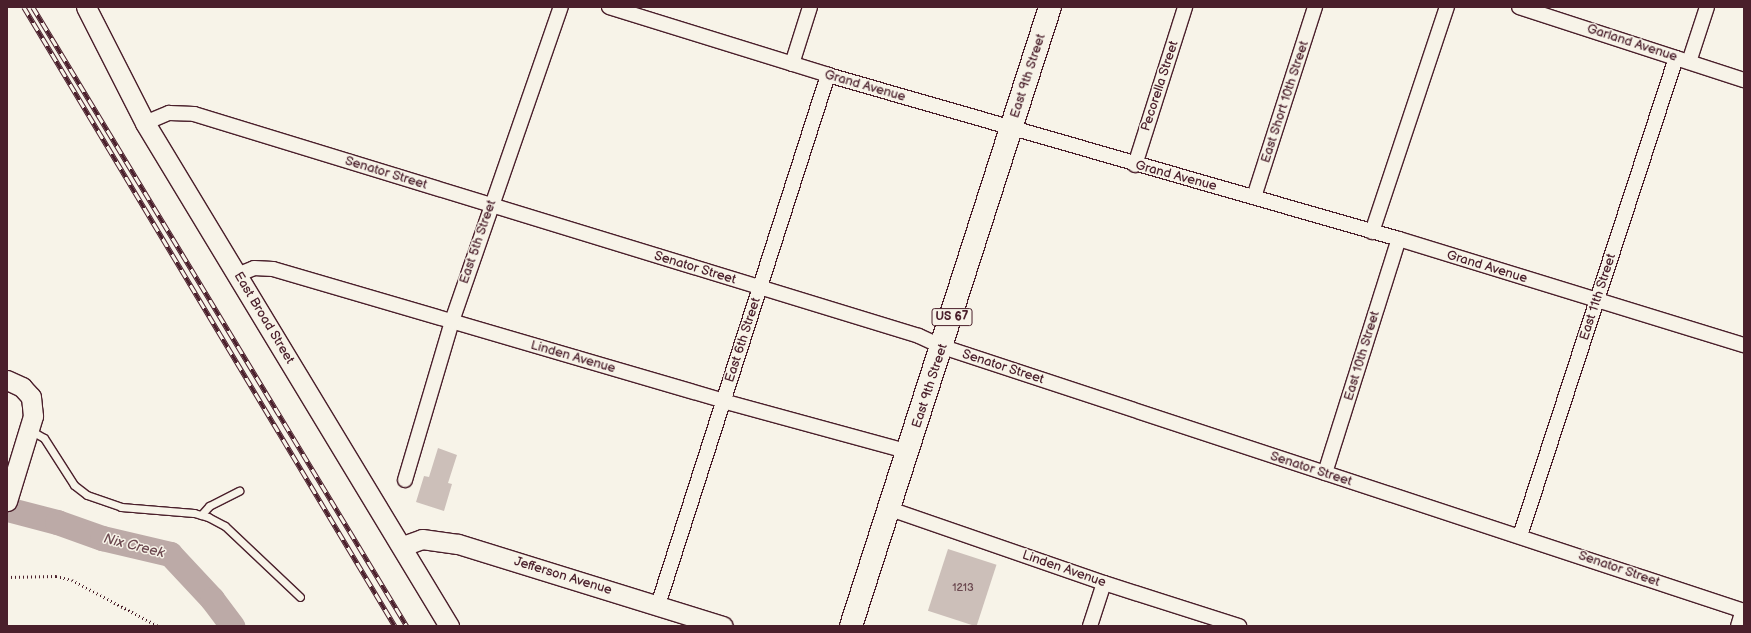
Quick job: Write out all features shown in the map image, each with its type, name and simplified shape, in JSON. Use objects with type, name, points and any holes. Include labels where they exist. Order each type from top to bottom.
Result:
[{"type":"main road","name":"East 9th Street","points":[[851,626],[943,347],[1050,7]]},
{"type":"street","name":"East Broad Street","points":[[86,7],[145,123],[403,546],[449,626]]},
{"type":"street","name":"East 5th Street","points":[[405,480],[452,321],[561,7]]},
{"type":"street","name":"Grand Avenue","points":[[609,7],[828,75],[1011,129],[1399,239],[1744,345]]},
{"type":"street","points":[[792,64],[810,7]]},
{"type":"street","name":"Pecorella Street","points":[[1135,165],[1185,7]]},
{"type":"street","name":"East Short 10th Street","points":[[1254,197],[1315,7]]},
{"type":"street","points":[[1372,232],[1447,7]]},
{"type":"street","name":"Garland Avenue","points":[[1519,7],[1744,80]]},
{"type":"street","name":"East 11th Street","points":[[1520,536],[1597,301],[1683,60],[1707,7]]},
{"type":"street","name":"East 6th Street","points":[[658,605],[828,75]]},
{"type":"street","name":"Senator Street","points":[[145,123],[169,113],[194,114],[760,287],[919,336],[943,347],[1520,536],[1744,612]]},
{"type":"street","name":"East 10th Street","points":[[1325,473],[1399,239]]},
{"type":"street","name":"Linden Avenue","points":[[237,275],[254,268],[273,269],[723,402],[909,452]]},
{"type":"street","points":[[7,380],[22,387],[31,396],[33,416],[30,430],[9,494]]},
{"type":"street","name":"Linden Avenue","points":[[890,508],[1104,583],[1240,626]]},
{"type":"street","name":"Jefferson Avenue","points":[[403,546],[422,539],[458,544],[723,626]]},
{"type":"street","points":[[1090,626],[1104,583]]},
{"type":"street","points":[[1740,626],[1744,612]]},
{"type":"lane","points":[[30,430],[44,438],[74,484],[87,495],[121,507],[201,515],[225,526],[300,597]]},
{"type":"lane","points":[[201,515],[209,506],[239,491]]},
{"type":"path","points":[[7,577],[56,576],[72,580],[158,626]]},
{"type":"building","points":[[438,448],[457,455],[448,483],[452,484],[444,511],[416,502],[424,476],[429,477]]},
{"type":"building","points":[[948,549],[997,565],[977,626],[928,611]]},
{"type":"waterway","name":"Nix Creek","points":[[7,509],[57,522],[102,538],[170,554],[212,599],[232,626]]},
{"type":"railway","points":[[24,7],[395,626]]},
{"type":"railway","points":[[33,7],[407,626]]}]
